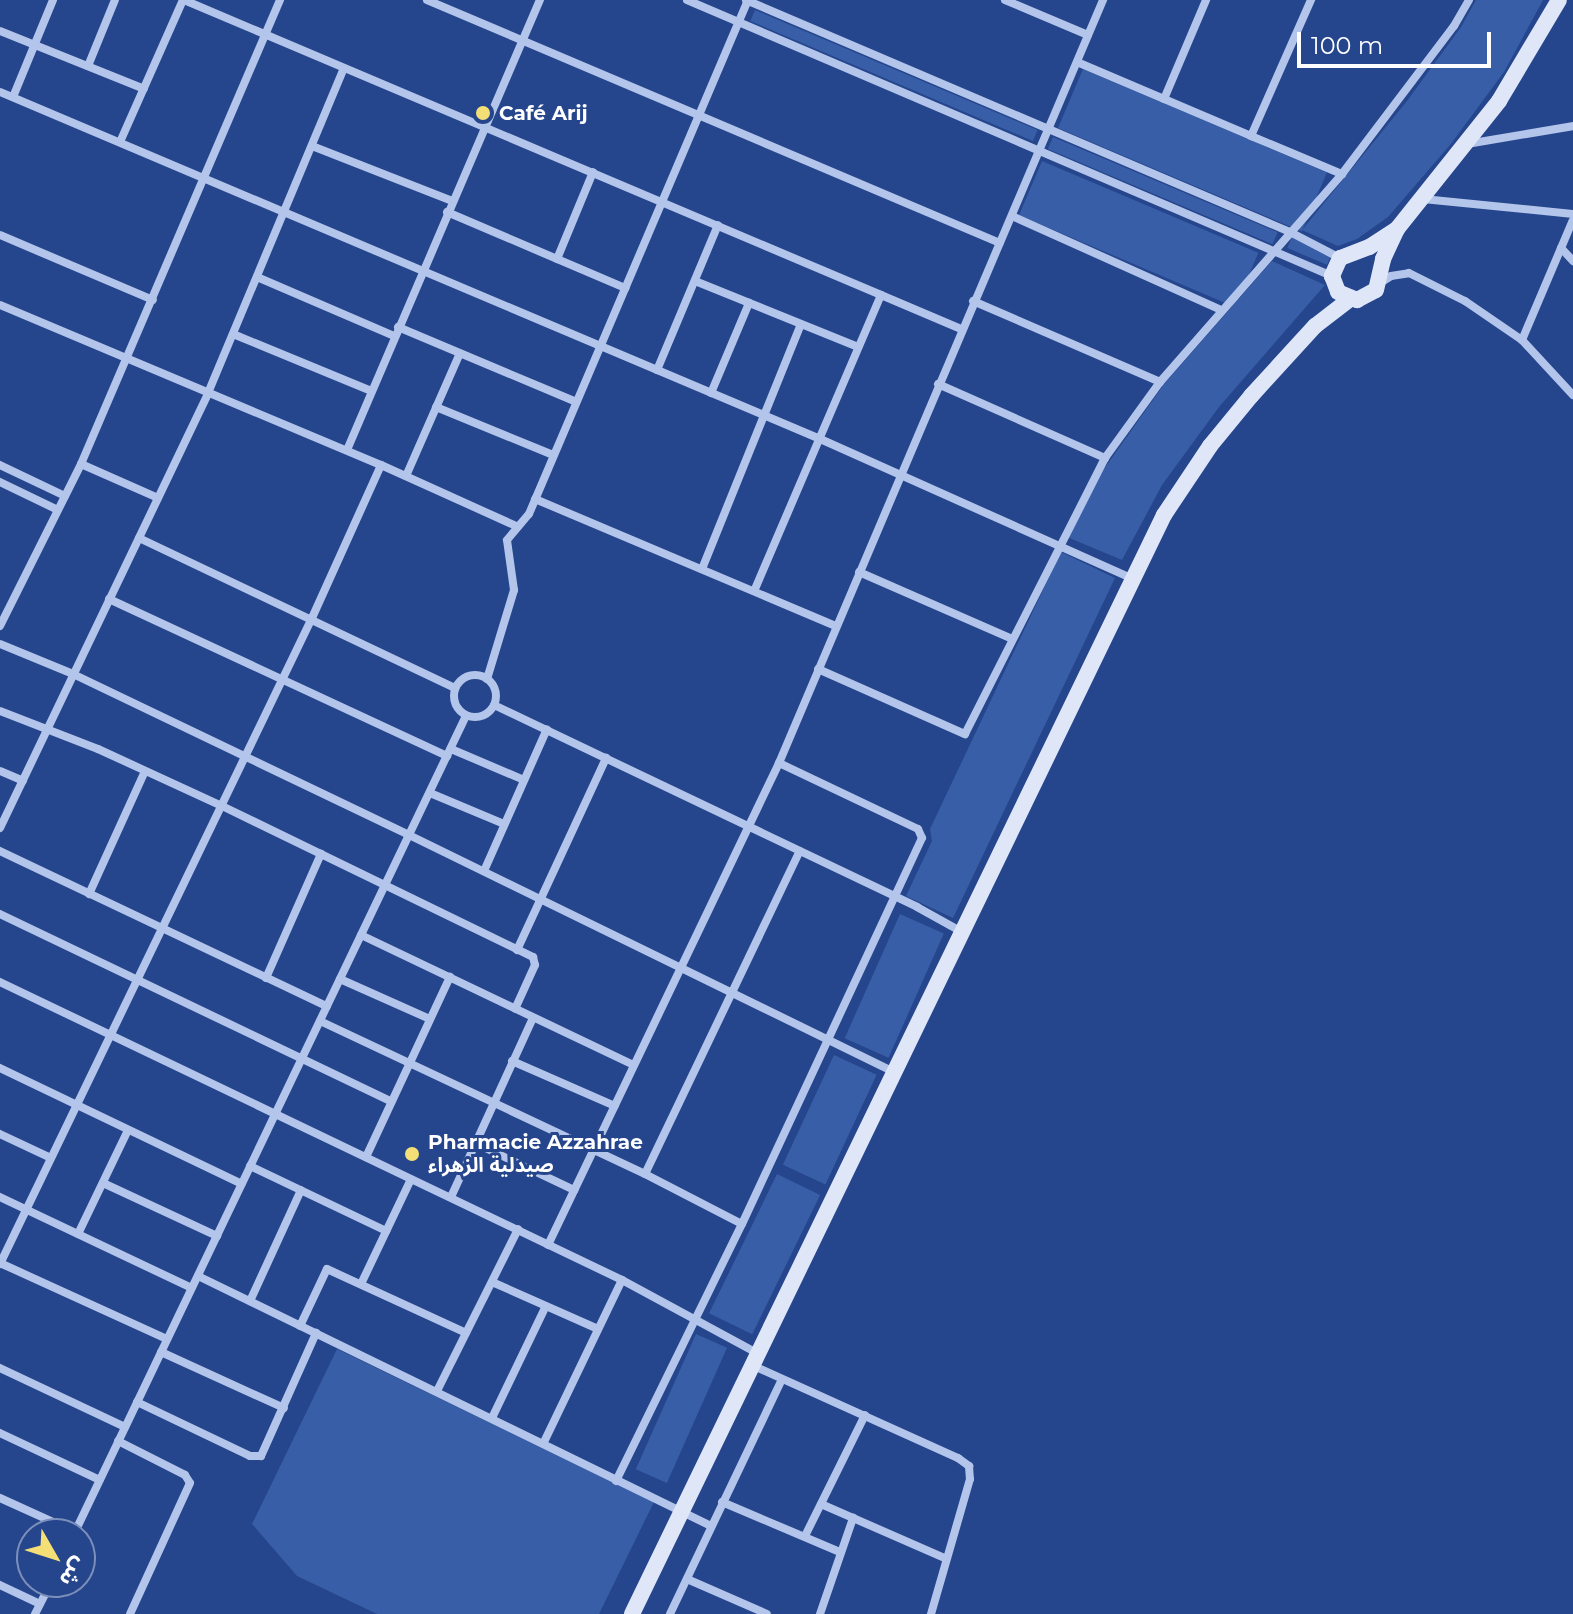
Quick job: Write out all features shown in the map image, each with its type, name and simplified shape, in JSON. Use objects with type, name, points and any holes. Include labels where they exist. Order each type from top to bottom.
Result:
[{"type":"main road","points":[[632,1614],[1164,515],[1210,446],[1315,326],[1350,299],[1371,295],[1397,229],[1467,144],[1511,83],[1559,0]]},
{"type":"main road","points":[[1315,326],[1348,255],[1397,229]]},
{"type":"main road","points":[[1348,255],[1368,255],[1379,277]]},
{"type":"main road","points":[[1333,282],[1350,299]]},
{"type":"street","points":[[13,97],[53,0]]},
{"type":"street","points":[[88,66],[115,0]]},
{"type":"street","points":[[120,142],[184,0],[961,329]]},
{"type":"street","points":[[0,626],[81,464],[206,179],[280,0]]},
{"type":"street","points":[[427,0],[1000,243]]},
{"type":"street","points":[[347,450],[540,0]]},
{"type":"street","points":[[687,0],[1274,251],[1333,282]]},
{"type":"street","points":[[487,679],[514,590],[507,540],[535,499],[747,0],[1348,255]]},
{"type":"street","points":[[1005,0],[1088,35]]},
{"type":"street","points":[[548,1245],[779,763],[1103,0]]},
{"type":"street","points":[[1164,99],[1206,0]]},
{"type":"street","points":[[1251,136],[1311,0]]},
{"type":"street","points":[[818,669],[965,734],[1105,458],[1160,382],[1342,174],[1454,26],[1469,0]]},
{"type":"street","points":[[0,31],[144,89]]},
{"type":"street","points":[[1077,62],[1342,174]]},
{"type":"street","points":[[0,828],[208,393],[344,68]]},
{"type":"street","points":[[0,92],[818,438],[1133,579]]},
{"type":"street","points":[[1467,144],[1573,126]]},
{"type":"street","points":[[312,146],[452,201]]},
{"type":"street","points":[[557,259],[593,172]]},
{"type":"street","points":[[1422,199],[1573,214]]},
{"type":"street","points":[[447,212],[625,288]]},
{"type":"street","points":[[1012,216],[1221,310]]},
{"type":"street","points":[[1522,340],[1573,220]]},
{"type":"street","points":[[657,370],[718,225]]},
{"type":"street","points":[[0,235],[153,300]]},
{"type":"street","points":[[1561,248],[1573,261]]},
{"type":"street","points":[[1379,277],[1409,273],[1476,307],[1522,340],[1573,395]]},
{"type":"street","points":[[257,277],[396,332],[460,353],[576,402]]},
{"type":"street","points":[[695,281],[858,347]]},
{"type":"street","points":[[754,591],[881,295]]},
{"type":"street","points":[[973,301],[1160,382]]},
{"type":"street","points":[[711,393],[749,303]]},
{"type":"street","points":[[0,305],[347,450],[518,527]]},
{"type":"street","points":[[702,569],[801,324]]},
{"type":"street","points":[[233,334],[371,391]]},
{"type":"street","points":[[406,476],[460,353]]},
{"type":"street","points":[[938,384],[1105,458]]},
{"type":"street","points":[[436,407],[553,455]]},
{"type":"street","points":[[81,464],[158,498]]},
{"type":"street","points":[[0,465],[65,496]]},
{"type":"street","points":[[167,1339],[0,1263],[312,618],[381,465]]},
{"type":"street","points":[[0,482],[58,510]]},
{"type":"street","points":[[535,499],[836,626]]},
{"type":"street","points":[[139,538],[455,688]]},
{"type":"street","points":[[859,572],[1012,639]]},
{"type":"street","points":[[109,599],[449,752],[524,780]]},
{"type":"street","points":[[0,644],[73,674],[895,1072]]},
{"type":"street","points":[[470,676],[487,679],[496,692],[494,705],[480,717],[466,716],[454,701],[455,688],[470,676]]},
{"type":"street","points":[[494,705],[896,897],[962,932]]},
{"type":"street","points":[[0,711],[222,806],[517,950],[535,962],[515,1009]]},
{"type":"street","points":[[81,1518],[466,716]]},
{"type":"street","points":[[484,871],[547,729]]},
{"type":"street","points":[[517,950],[606,758]]},
{"type":"street","points":[[616,1481],[742,1224],[921,842],[921,831],[779,763]]},
{"type":"street","points":[[0,771],[23,781]]},
{"type":"street","points":[[89,894],[145,771]]},
{"type":"street","points":[[430,793],[504,824]]},
{"type":"street","points":[[0,851],[327,1006]]},
{"type":"street","points":[[645,1174],[800,851]]},
{"type":"street","points":[[266,978],[321,854]]},
{"type":"street","points":[[0,914],[391,1101]]},
{"type":"street","points":[[361,935],[634,1065]]},
{"type":"street","points":[[366,1157],[450,977]]},
{"type":"street","points":[[340,979],[430,1019]]},
{"type":"street","points":[[0,982],[622,1280],[757,1360],[781,1381],[865,1415],[969,1466],[970,1479],[931,1614]]},
{"type":"street","points":[[451,1197],[533,1018]]},
{"type":"street","points":[[320,1021],[645,1174],[742,1224]]},
{"type":"street","points":[[512,1061],[615,1106]]},
{"type":"street","points":[[0,1068],[242,1184]]},
{"type":"street","points":[[78,1234],[128,1130]]},
{"type":"street","points":[[0,1134],[51,1158]]},
{"type":"street","points":[[475,1143],[574,1190]]},
{"type":"street","points":[[250,1166],[386,1231]]},
{"type":"street","points":[[361,1284],[411,1179]]},
{"type":"street","points":[[103,1183],[217,1236]]},
{"type":"street","points":[[250,1301],[301,1190]]},
{"type":"street","points":[[0,1197],[192,1288]]},
{"type":"street","points":[[437,1391],[518,1229]]},
{"type":"street","points":[[300,1326],[327,1269],[466,1333]]},
{"type":"street","points":[[198,1276],[711,1526]]},
{"type":"street","points":[[544,1442],[622,1280]]},
{"type":"street","points":[[492,1282],[598,1329]]},
{"type":"street","points":[[492,1418],[546,1306]]},
{"type":"street","points":[[137,1402],[255,1457],[264,1453],[316,1333]]},
{"type":"street","points":[[161,1352],[284,1408]]},
{"type":"street","points":[[0,1368],[125,1427]]},
{"type":"street","points":[[670,1614],[781,1381]]},
{"type":"street","points":[[805,1536],[865,1415]]},
{"type":"street","points":[[0,1433],[100,1480]]},
{"type":"street","points":[[118,1441],[185,1475],[190,1483],[130,1614]]},
{"type":"street","points":[[0,1498],[42,1518]]},
{"type":"street","points":[[722,1502],[840,1552]]},
{"type":"street","points":[[821,1504],[947,1559]]},
{"type":"street","points":[[820,1614],[853,1518]]},
{"type":"street","points":[[687,1579],[766,1614]]},
{"type":"street","points":[[0,1585],[40,1604]]},
{"type":"street","points":[[35,1614],[43,1598]]},
{"type":"shaded area","points":[[1476,0],[1543,0],[1504,72],[1450,145],[1388,217],[1357,239],[1338,246],[1302,230],[1407,101],[1461,27]]},
{"type":"shaded area","points":[[755,10],[1038,130],[1033,141],[750,21]]},
{"type":"shaded area","points":[[1083,69],[1327,173],[1302,231],[1058,128]]},
{"type":"shaded area","points":[[1053,137],[1278,232],[1273,244],[1048,149]]},
{"type":"shaded area","points":[[1042,161],[1258,253],[1235,307],[1019,215]]},
{"type":"shaded area","points":[[1292,237],[1332,254],[1327,265],[1287,248]]},
{"type":"shaded area","points":[[1272,261],[1325,285],[1219,407],[1162,485],[1122,560],[1067,537],[1104,469],[1165,383]]},
{"type":"shaded area","points":[[1061,552],[1115,578],[953,918],[906,896],[932,841],[930,829]]},
{"type":"shaded area","points":[[900,914],[944,934],[889,1058],[845,1038]]},
{"type":"shaded area","points":[[834,1055],[877,1075],[825,1185],[783,1165]]},
{"type":"shaded area","points":[[777,1174],[820,1195],[752,1334],[709,1313]]},
{"type":"shaded area","points":[[696,1334],[727,1348],[667,1483],[636,1469]]},
{"type":"shaded area","points":[[337,1349],[654,1502],[599,1614],[377,1614],[297,1576],[252,1524]]},
{"type":"place","name":"Café Arij","points":[[483,113]]},
{"type":"place","name":"Pharmacie Azzahrae صيدلية الزهراء","points":[[412,1154]]}]
